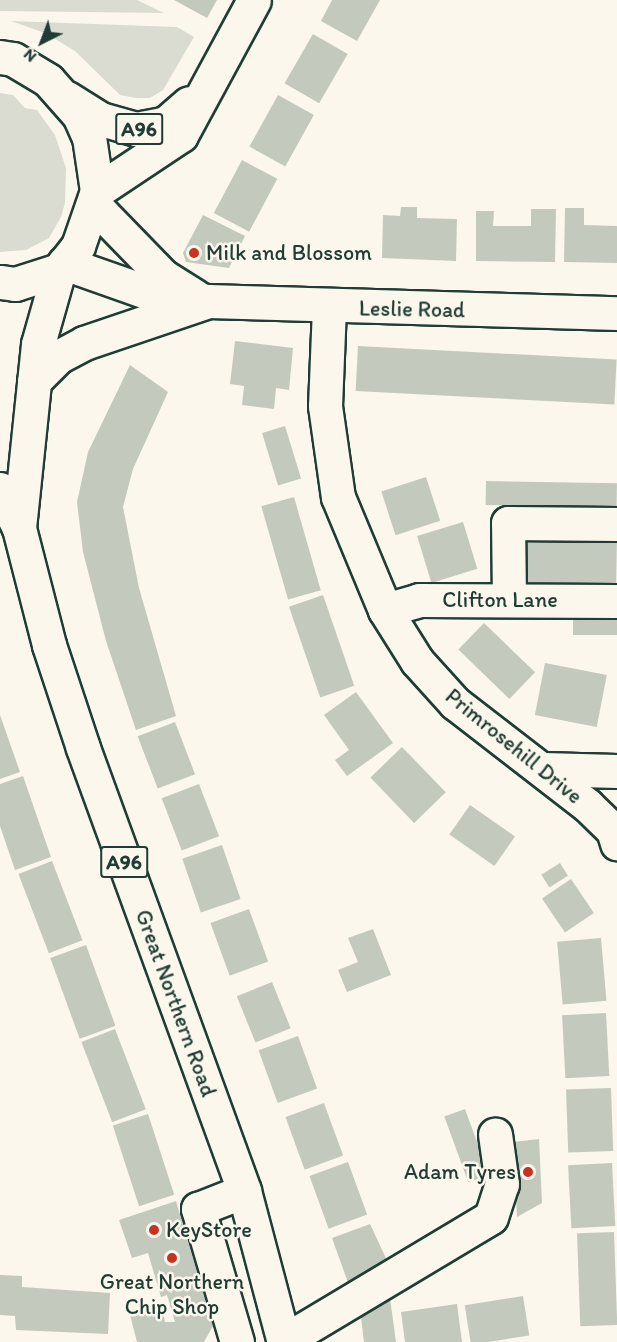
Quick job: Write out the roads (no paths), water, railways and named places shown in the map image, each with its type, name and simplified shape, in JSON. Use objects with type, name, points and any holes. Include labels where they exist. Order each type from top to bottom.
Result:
[{"type":"main road","name":"A96","points":[[96,198],[181,135],[254,0]]},
{"type":"main road","name":"A96","points":[[0,57],[13,59],[48,80],[63,95],[101,119],[136,129],[166,123],[209,86]]},
{"type":"main road","name":"A96","points":[[62,266],[78,246],[96,198],[89,137],[63,95]]},
{"type":"main road","name":"Leslie Road","points":[[96,198],[164,276],[208,302]]},
{"type":"main road","name":"Leslie Road","points":[[62,266],[149,294],[208,302],[617,313]]},
{"type":"main road","points":[[0,282],[23,282],[62,266]]},
{"type":"main road","name":"Great Northern Road","points":[[19,528],[38,344],[62,266]]},
{"type":"main road","points":[[34,381],[58,357],[84,343],[208,302]]},
{"type":"main road","name":"Primrosehill Drive","points":[[329,307],[325,406],[338,497],[385,610],[417,661],[455,703],[543,770],[616,834]]},
{"type":"main road","name":"Great Northern Road","points":[[0,489],[19,528],[49,645],[83,748],[244,1191],[284,1341]]},
{"type":"main road","points":[[509,600],[508,523],[617,524]]},
{"type":"main road","name":"Clifton Lane","points":[[385,610],[418,600],[617,601]]},
{"type":"main road","points":[[543,770],[617,771]]},
{"type":"main road","points":[[284,1341],[491,1216],[502,1184],[495,1134]]},
{"type":"main road","points":[[237,1342],[198,1209],[244,1191]]},
{"type":"place","name":"Milk and Blossom","points":[[194,253]]},
{"type":"place","name":"Adam Tyres","points":[[528,1172]]},
{"type":"place","name":"KeyStore","points":[[154,1230]]},
{"type":"place","name":"Great Northern Chip Shop","points":[[172,1258]]}]
